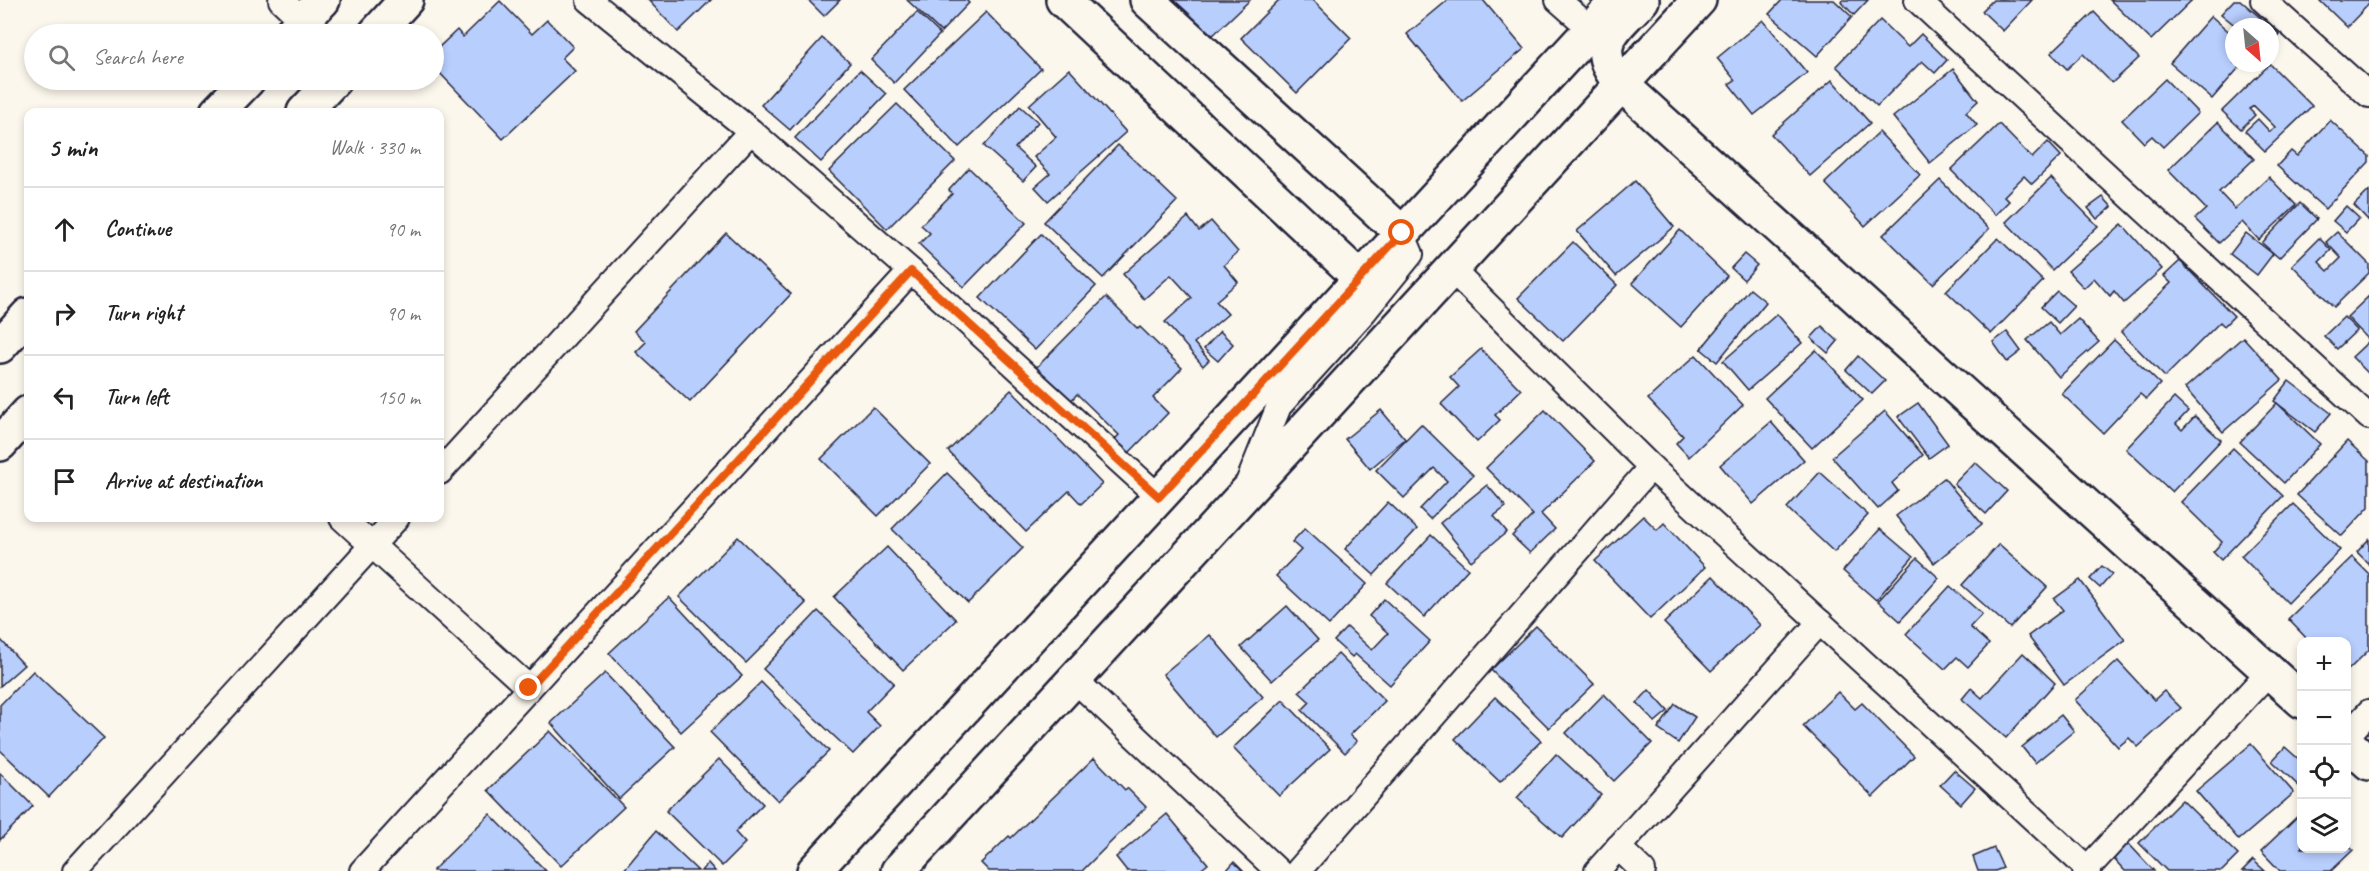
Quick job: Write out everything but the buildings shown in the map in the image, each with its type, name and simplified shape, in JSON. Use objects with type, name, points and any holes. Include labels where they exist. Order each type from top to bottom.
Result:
[{"type":"street","points":[[384,24],[406,0]]},
{"type":"street","points":[[589,0],[751,131],[911,271],[1159,497]]},
{"type":"street","points":[[1063,0],[1360,278]]},
{"type":"street","points":[[1148,0],[1402,233],[1411,254],[1364,312],[1279,406],[1242,496]]},
{"type":"street","points":[[1558,0],[1591,29]]},
{"type":"street","points":[[814,871],[1618,0]]},
{"type":"street","points":[[1642,0],[1612,30],[1604,50],[1610,72],[1621,84],[2297,698]]},
{"type":"street","points":[[910,867],[1074,679],[1699,0]]},
{"type":"street","points":[[1917,0],[2369,417]]},
{"type":"street","points":[[2263,0],[2369,95]]},
{"type":"street","points":[[221,108],[238,90]]},
{"type":"street","points":[[231,108],[241,90]]},
{"type":"street","points":[[308,108],[325,90]]},
{"type":"street","points":[[444,467],[751,131]]},
{"type":"street","points":[[1452,270],[1651,467],[2086,870],[2269,672]]},
{"type":"street","points":[[362,871],[911,271]]},
{"type":"street","points":[[0,346],[24,319]]},
{"type":"street","points":[[0,444],[24,417]]},
{"type":"street","points":[[1298,871],[1651,467]]},
{"type":"street","points":[[346,522],[529,688]]},
{"type":"street","points":[[75,871],[394,522]]},
{"type":"street","points":[[1597,871],[1820,622]]},
{"type":"street","points":[[1074,679],[1278,871]]},
{"type":"street","points":[[2351,732],[2369,712]]},
{"type":"street","points":[[2349,745],[2369,763]]},
{"type":"street","points":[[1618,847],[1643,871]]},
{"type":"route","points":[[529,688],[911,271],[1159,497],[1402,233]]}]
